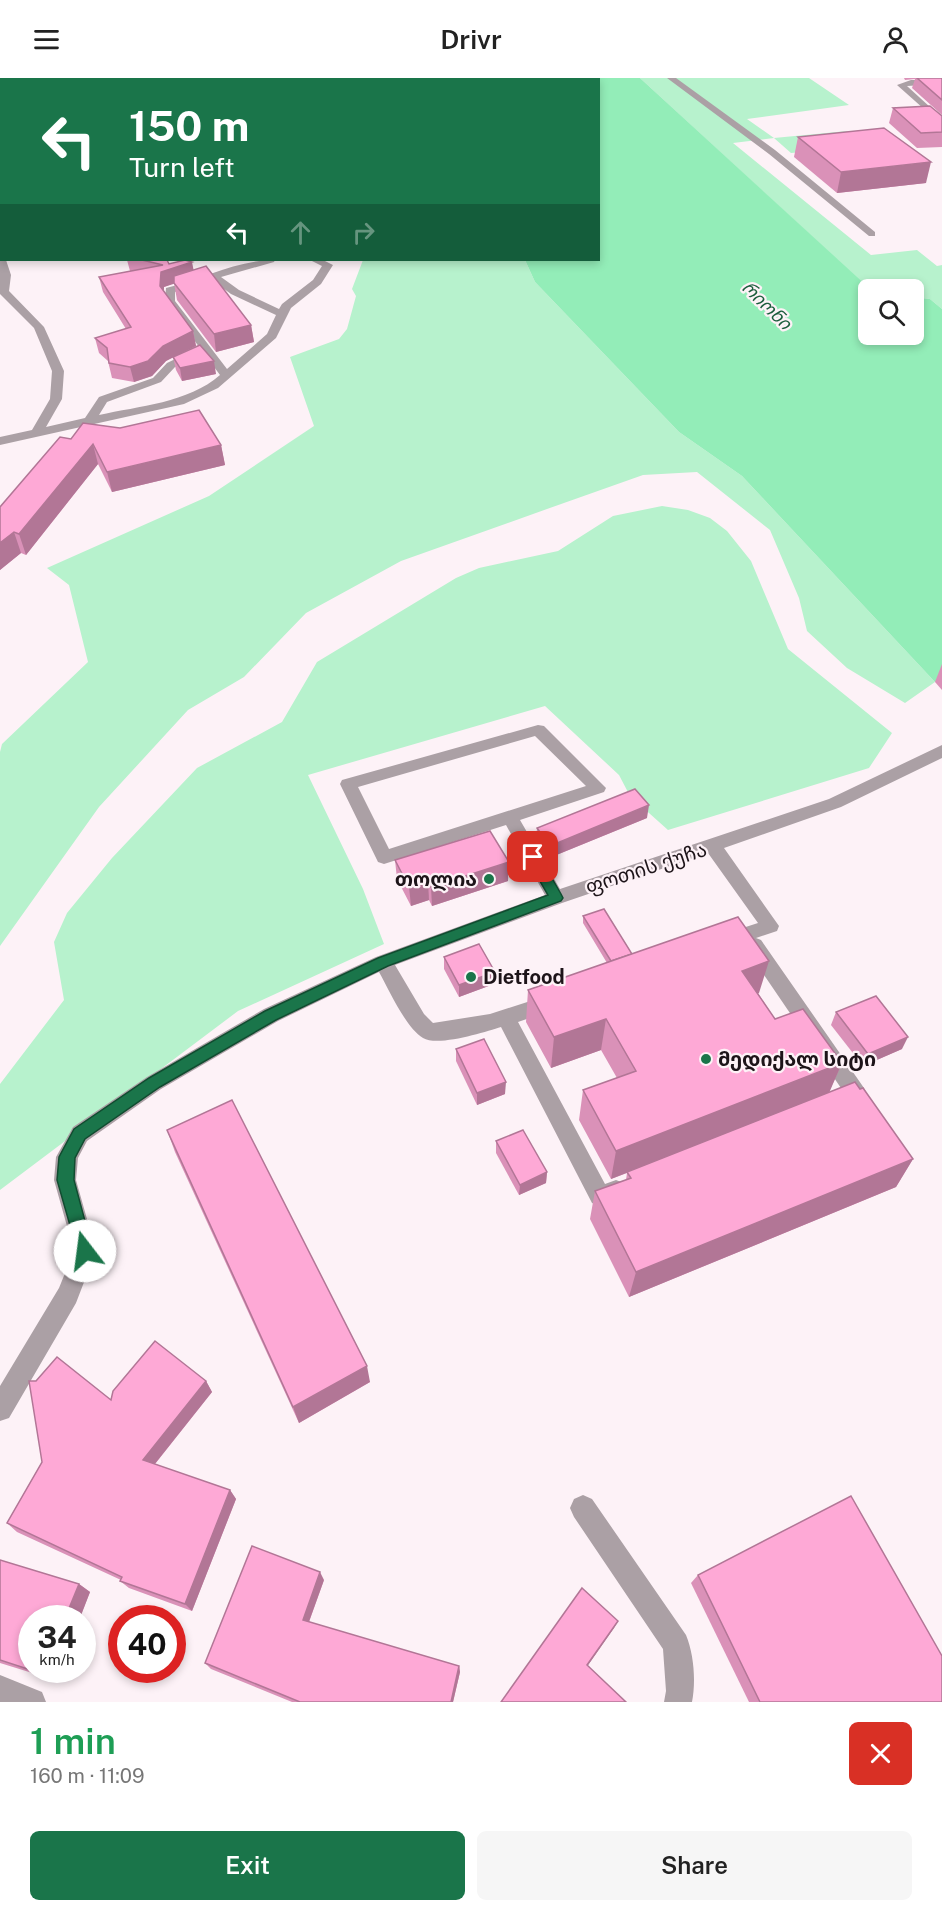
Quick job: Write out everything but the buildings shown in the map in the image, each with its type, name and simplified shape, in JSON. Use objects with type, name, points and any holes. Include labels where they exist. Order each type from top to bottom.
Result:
[{"type":"street","points":[[671,78],[772,152],[872,234]]},
{"type":"street","points":[[942,82],[911,82],[901,85],[942,122]]},
{"type":"street","points":[[1,261],[6,275],[2,289],[39,327],[58,371],[56,399],[38,431]]},
{"type":"street","points":[[226,376],[170,301],[170,290],[192,285],[226,270],[266,261]]},
{"type":"street","points":[[0,441],[180,401],[214,386],[272,336],[286,306],[317,282],[328,265],[318,261]]},
{"type":"street","points":[[213,276],[235,292],[282,314]]},
{"type":"street","points":[[89,422],[103,400],[157,380],[171,365],[206,348]]},
{"type":"street","points":[[538,730],[598,788],[510,817],[384,858],[348,784],[538,730]]},
{"type":"street","name":"ფოთის ქუჩა","points":[[0,1409],[68,1295],[85,1251],[65,1180],[67,1157],[80,1134],[154,1083],[271,1015],[383,962],[556,898],[835,803],[942,751]]},
{"type":"street","points":[[510,817],[556,898]]},
{"type":"street","points":[[713,846],[771,926],[714,945]]},
{"type":"street","points":[[746,934],[857,1094],[825,1107]]},
{"type":"street","points":[[383,962],[417,1020],[429,1032],[453,1031],[506,1018],[572,995]]},
{"type":"street","points":[[506,1018],[600,1196],[632,1183]]},
{"type":"street","points":[[583,1508],[676,1645],[680,1691],[678,1702]]},
{"type":"street","points":[[0,1689],[32,1702]]},
{"type":"shaded area","points":[[640,78],[809,78],[849,105],[747,119],[774,138],[733,143],[871,255],[917,250],[937,266],[942,265],[942,309],[930,299],[924,298],[924,279],[858,279]]},
{"type":"shaded area","points":[[847,131],[859,133],[882,145],[791,153],[774,138]]},
{"type":"shaded area","points":[[363,261],[525,261],[535,282],[679,432],[742,476],[935,682],[905,703],[847,668],[807,631],[799,598],[770,530],[697,472],[643,475],[401,561],[306,613],[244,677],[188,710],[99,807],[0,946],[0,752],[2,744],[88,662],[69,585],[47,568],[209,496],[314,426],[290,357],[339,339],[347,329],[356,296],[352,289]]},
{"type":"shaded area","points":[[662,506],[688,510],[710,518],[727,531],[751,561],[788,649],[892,733],[869,768],[668,830],[630,796],[619,775],[545,706],[308,775],[363,889],[384,944],[238,1011],[0,1190],[0,1084],[64,1000],[54,942],[67,913],[112,858],[197,768],[282,722],[317,662],[456,578],[479,568],[558,551],[613,516]]},
{"type":"water","name":"რიონი","points":[[600,78],[640,78],[859,279],[858,345],[924,345],[924,298],[930,299],[942,309],[942,680],[935,682],[742,476],[679,432],[535,282],[525,261],[600,261]]},
{"type":"place","name":"თოლია","points":[[489,879]]},
{"type":"place","name":"Dietfood","points":[[471,977]]},
{"type":"place","name":"მედიქალ სიტი","points":[[706,1059]]},
{"type":"route","points":[[85,1251],[65,1180],[67,1157],[80,1134],[154,1083],[271,1015],[383,962],[556,898],[533,857]]}]
